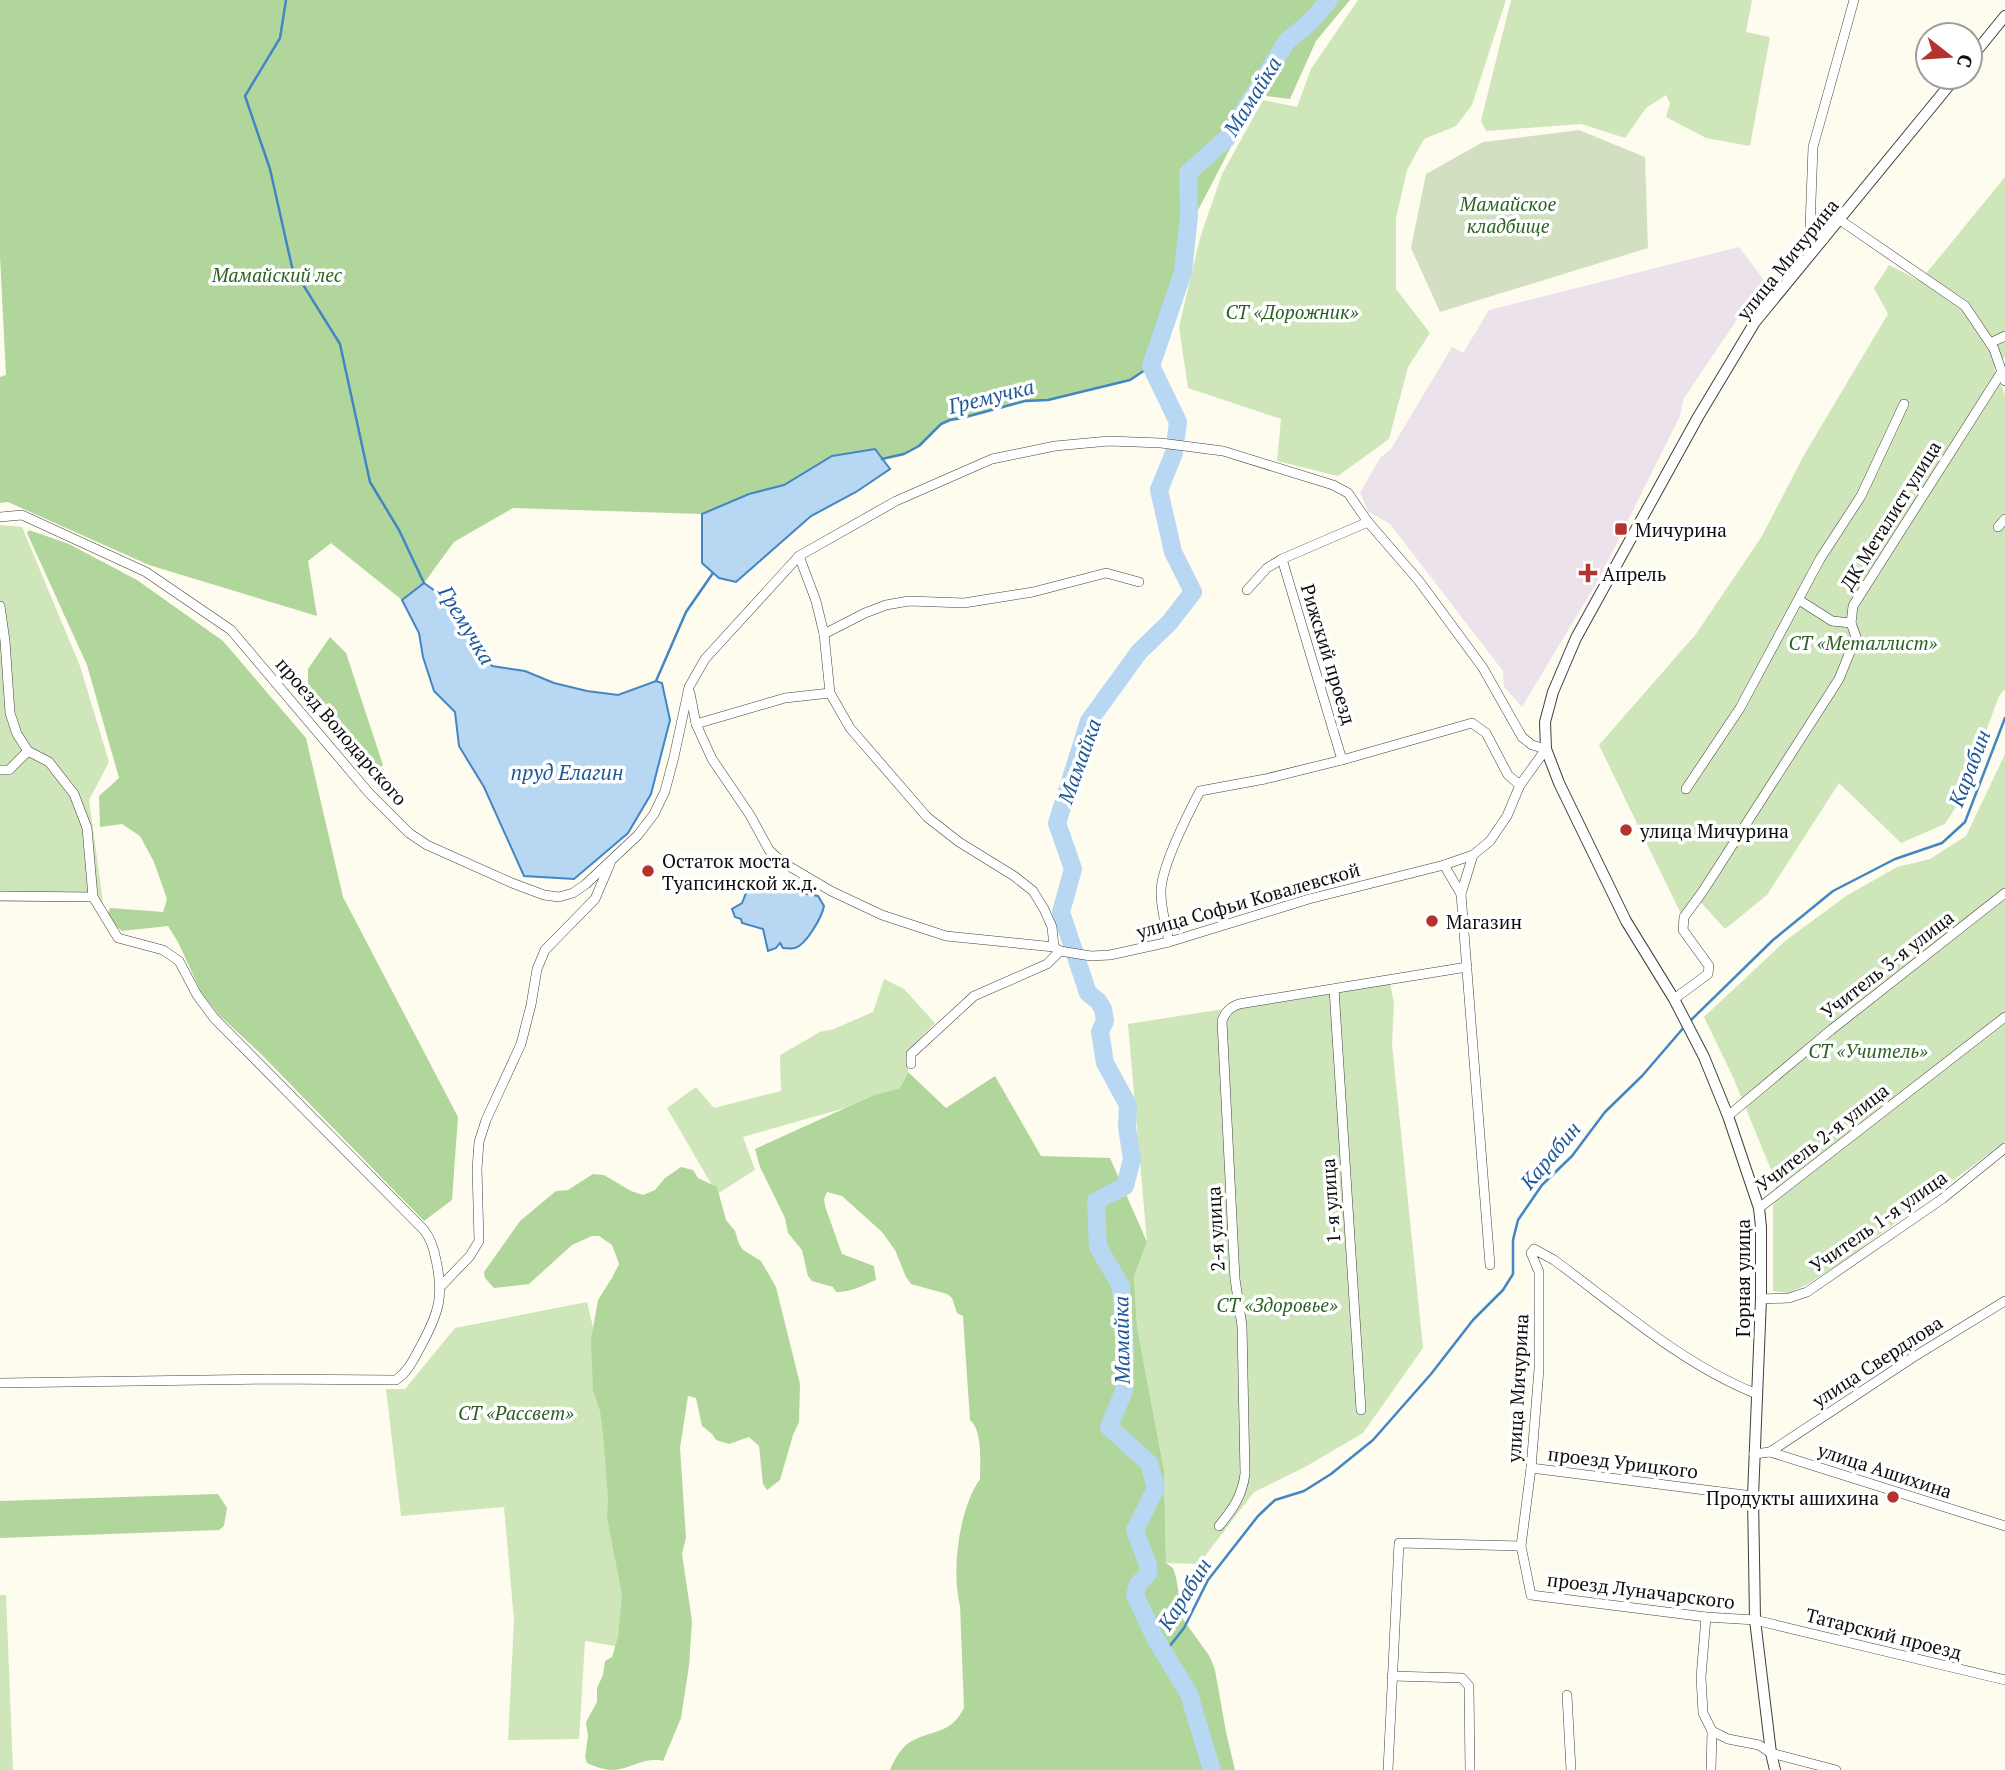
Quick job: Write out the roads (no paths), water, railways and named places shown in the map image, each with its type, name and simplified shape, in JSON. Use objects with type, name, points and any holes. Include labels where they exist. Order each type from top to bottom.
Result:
[{"type":"street","points":[[1824,239],[1810,227],[1813,147],[1854,0]]},
{"type":"street","points":[[1984,42],[2005,16]]},
{"type":"street","name":"улица Мичурина","points":[[1546,749],[1545,722],[1550,698],[1567,655],[1698,417],[1755,322],[1945,91]]},
{"type":"street","points":[[1840,220],[1965,306],[1990,343],[2003,377]]},
{"type":"street","points":[[1990,343],[2005,336]]},
{"type":"street","name":"ДК Металист улица","points":[[1674,999],[1710,970],[1683,930],[1684,917],[1839,679],[1856,637],[1851,623],[1853,606],[2003,377]]},
{"type":"street","name":"ДК Металист улица","points":[[1686,789],[1740,708],[1821,559],[1861,496],[1904,404]]},
{"type":"street","name":"проезд Володарского","points":[[0,517],[22,515],[146,572],[231,630],[369,793],[409,833],[427,845],[522,887],[559,897],[573,893],[586,884],[611,862],[646,824],[665,791],[689,687],[705,659],[799,556],[895,501],[992,459],[1055,446],[1109,441],[1161,443],[1223,451],[1321,481],[1348,493],[1483,667],[1522,737],[1531,744],[1546,749]]},
{"type":"street","points":[[1248,590],[1267,568],[1282,559],[1368,522]]},
{"type":"street","points":[[799,556],[816,601],[824,634],[830,693],[850,728],[927,817],[1032,891],[1044,909],[1060,950],[1047,964],[974,996],[911,1054],[911,1064]]},
{"type":"street","name":"Рижский проезд","points":[[1282,559],[1342,760]]},
{"type":"street","points":[[824,634],[864,613],[909,601],[964,603],[1033,592],[1106,572],[1139,582]]},
{"type":"street","points":[[1799,600],[1832,621],[1851,623]]},
{"type":"street","points":[[0,606],[10,713],[17,734],[28,751],[49,762],[74,794],[87,828],[93,897],[118,938],[163,950],[179,961],[197,995],[214,1018],[424,1230],[434,1249],[442,1285],[440,1303],[428,1332],[405,1374],[396,1380],[0,1383]]},
{"type":"street","name":"улица Софьи Ковалевской","points":[[689,687],[696,724],[712,760],[750,815],[769,850],[782,862],[831,891],[882,915],[946,936],[1091,956],[1110,955],[1169,942],[1309,899],[1444,865],[1473,855]]},
{"type":"street","points":[[696,724],[785,698],[830,693]]},
{"type":"street","points":[[1169,942],[1160,891],[1185,819],[1200,791],[1265,779],[1342,760],[1472,723],[1486,733],[1508,775],[1520,785]]},
{"type":"street","points":[[1490,1265],[1461,894],[1473,855],[1490,841],[1507,817],[1520,785],[1546,749]]},
{"type":"street","name":"Горная улица","points":[[1546,749],[1559,783],[1626,921],[1674,999],[1704,1056],[1728,1116],[1759,1208],[1761,1299],[1753,1496],[1755,1620],[1775,1770]]},
{"type":"street","points":[[0,770],[9,770],[28,751]]},
{"type":"street","points":[[442,1285],[470,1256],[479,1241],[477,1169],[480,1142],[486,1120],[521,1044],[537,970],[545,950],[596,899],[611,862]]},
{"type":"street","points":[[1444,865],[1461,894]]},
{"type":"street","name":"Учитель 3-я улица","points":[[1728,1116],[1831,1030],[2005,894]]},
{"type":"street","points":[[0,896],[93,897]]},
{"type":"street","points":[[1334,989],[1466,967]]},
{"type":"street","name":"2-я улица","points":[[1219,1526],[1233,1509],[1242,1490],[1245,1474],[1242,1326],[1235,1279],[1222,1021],[1229,1008],[1239,1004],[1334,989]]},
{"type":"street","name":"1-я улица","points":[[1334,989],[1361,1410]]},
{"type":"street","name":"Учитель 2-я улица","points":[[1759,1208],[2005,1017]]},
{"type":"street","name":"Учитель 1-я улица","points":[[1761,1299],[1789,1298],[1814,1288],[1942,1199],[2005,1148]]},
{"type":"street","name":"улица Мичурина","points":[[1521,1546],[1539,1369],[1539,1272],[1531,1253],[1534,1249],[1554,1260]]},
{"type":"street","points":[[1539,1272],[1554,1260],[1698,1366],[1728,1383],[1757,1394]]},
{"type":"street","name":"улица Свердлова","points":[[1770,1452],[1912,1358],[2005,1301]]},
{"type":"street","name":"улица Ашихина","points":[[1754,1454],[1770,1452],[2005,1526]]},
{"type":"street","name":"проезд Урицкого","points":[[1531,1468],[1753,1496]]},
{"type":"street","points":[[1388,1770],[1399,1543],[1521,1546]]},
{"type":"street","name":"проезд Луначарского","points":[[1521,1546],[1531,1595],[1706,1617],[1755,1620]]},
{"type":"street","points":[[1706,1617],[1701,1677],[1703,1713],[1712,1731],[1711,1770]]},
{"type":"street","name":"Татарский проезд","points":[[1755,1620],[2005,1680]]},
{"type":"street","points":[[1392,1676],[1462,1678],[1469,1686],[1470,1770]]},
{"type":"street","points":[[1567,1695],[1571,1770]]},
{"type":"street","points":[[1712,1731],[1728,1739],[1759,1745],[1771,1753],[1836,1770]]},
{"type":"water","points":[[875,449],[890,469],[856,492],[811,516],[736,582],[719,578],[702,563],[702,514],[749,494],[784,485],[832,456]]},
{"type":"water","name":"пруд Елагин","points":[[424,583],[452,603],[463,626],[492,666],[525,671],[554,683],[587,691],[618,695],[656,681],[662,683],[670,720],[651,794],[628,833],[574,879],[524,876],[484,787],[459,746],[455,712],[434,691],[423,657],[419,633],[402,600]]},
{"type":"water","points":[[758,885],[818,896],[824,906],[823,911],[813,930],[799,946],[783,948],[780,943],[768,951],[763,929],[742,923],[741,919],[735,917],[732,909],[742,903],[746,893],[744,889]]},
{"type":"waterway","name":"Гремучка","points":[[286,0],[280,38],[245,96],[270,169],[292,267],[340,344],[370,482],[399,530],[424,583]]},
{"type":"waterway","name":"Мамайка","points":[[1176,437],[1178,422],[1151,366],[1183,272],[1189,216],[1188,173],[1227,138],[1287,41],[1310,22],[1329,0]]},
{"type":"waterway","name":"Гремучка","points":[[882,459],[904,454],[919,446],[941,424],[950,420],[1025,401],[1048,400],[1130,380],[1151,366]]},
{"type":"waterway","name":"Мамайка","points":[[1174,453],[1159,490],[1173,552],[1193,592],[1170,622],[1139,652],[1089,721],[1057,823],[1073,869],[1061,912],[1088,993],[1103,1009],[1105,1021],[1100,1032],[1105,1063],[1128,1105],[1127,1127],[1132,1159],[1125,1186],[1096,1201],[1098,1247],[1121,1286],[1125,1351],[1125,1388],[1109,1427],[1149,1463],[1156,1488],[1135,1530],[1148,1565],[1148,1574],[1138,1584],[1135,1595],[1155,1638],[1189,1694],[1212,1770]]},
{"type":"waterway","name":"Гремучка","points":[[656,681],[686,612],[713,573]]},
{"type":"waterway","name":"Карабин","points":[[1690,1021],[1773,940],[1833,891],[1895,859],[1942,843],[1965,822],[2005,718]]},
{"type":"waterway","name":"Карабин","points":[[1165,1652],[1184,1628],[1208,1580],[1258,1516],[1275,1500],[1304,1491],[1331,1474],[1373,1440],[1431,1374],[1473,1320],[1503,1290],[1513,1274],[1513,1240],[1518,1220],[1542,1185],[1572,1156],[1605,1112],[1642,1076],[1685,1026]]},
{"type":"place","name":"Мичурина","points":[[1621,529]]},
{"type":"place","name":"Апрель","points":[[1588,573]]},
{"type":"place","name":"улица Мичурина","points":[[1626,830]]},
{"type":"place","name":"Остаток моста Туапсинской ж.д.","points":[[648,871]]},
{"type":"place","name":"Магазин","points":[[1432,921]]},
{"type":"place","name":"Продукты ашихина","points":[[1893,1497]]},
{"type":"park label","name":"Мамайское кладбище","points":[[1508,214]]},
{"type":"park label","name":"Мамайский лес","points":[[277,274]]},
{"type":"park label","name":"СТ «Дорожник»","points":[[1292,311]]},
{"type":"park label","name":"СТ «Металлист»","points":[[1863,642]]},
{"type":"park label","name":"СТ «Учитель»","points":[[1868,1050]]},
{"type":"park label","name":"СТ «Здоровье»","points":[[1277,1304]]},
{"type":"park label","name":"СТ «Рассвет»","points":[[516,1412]]}]
